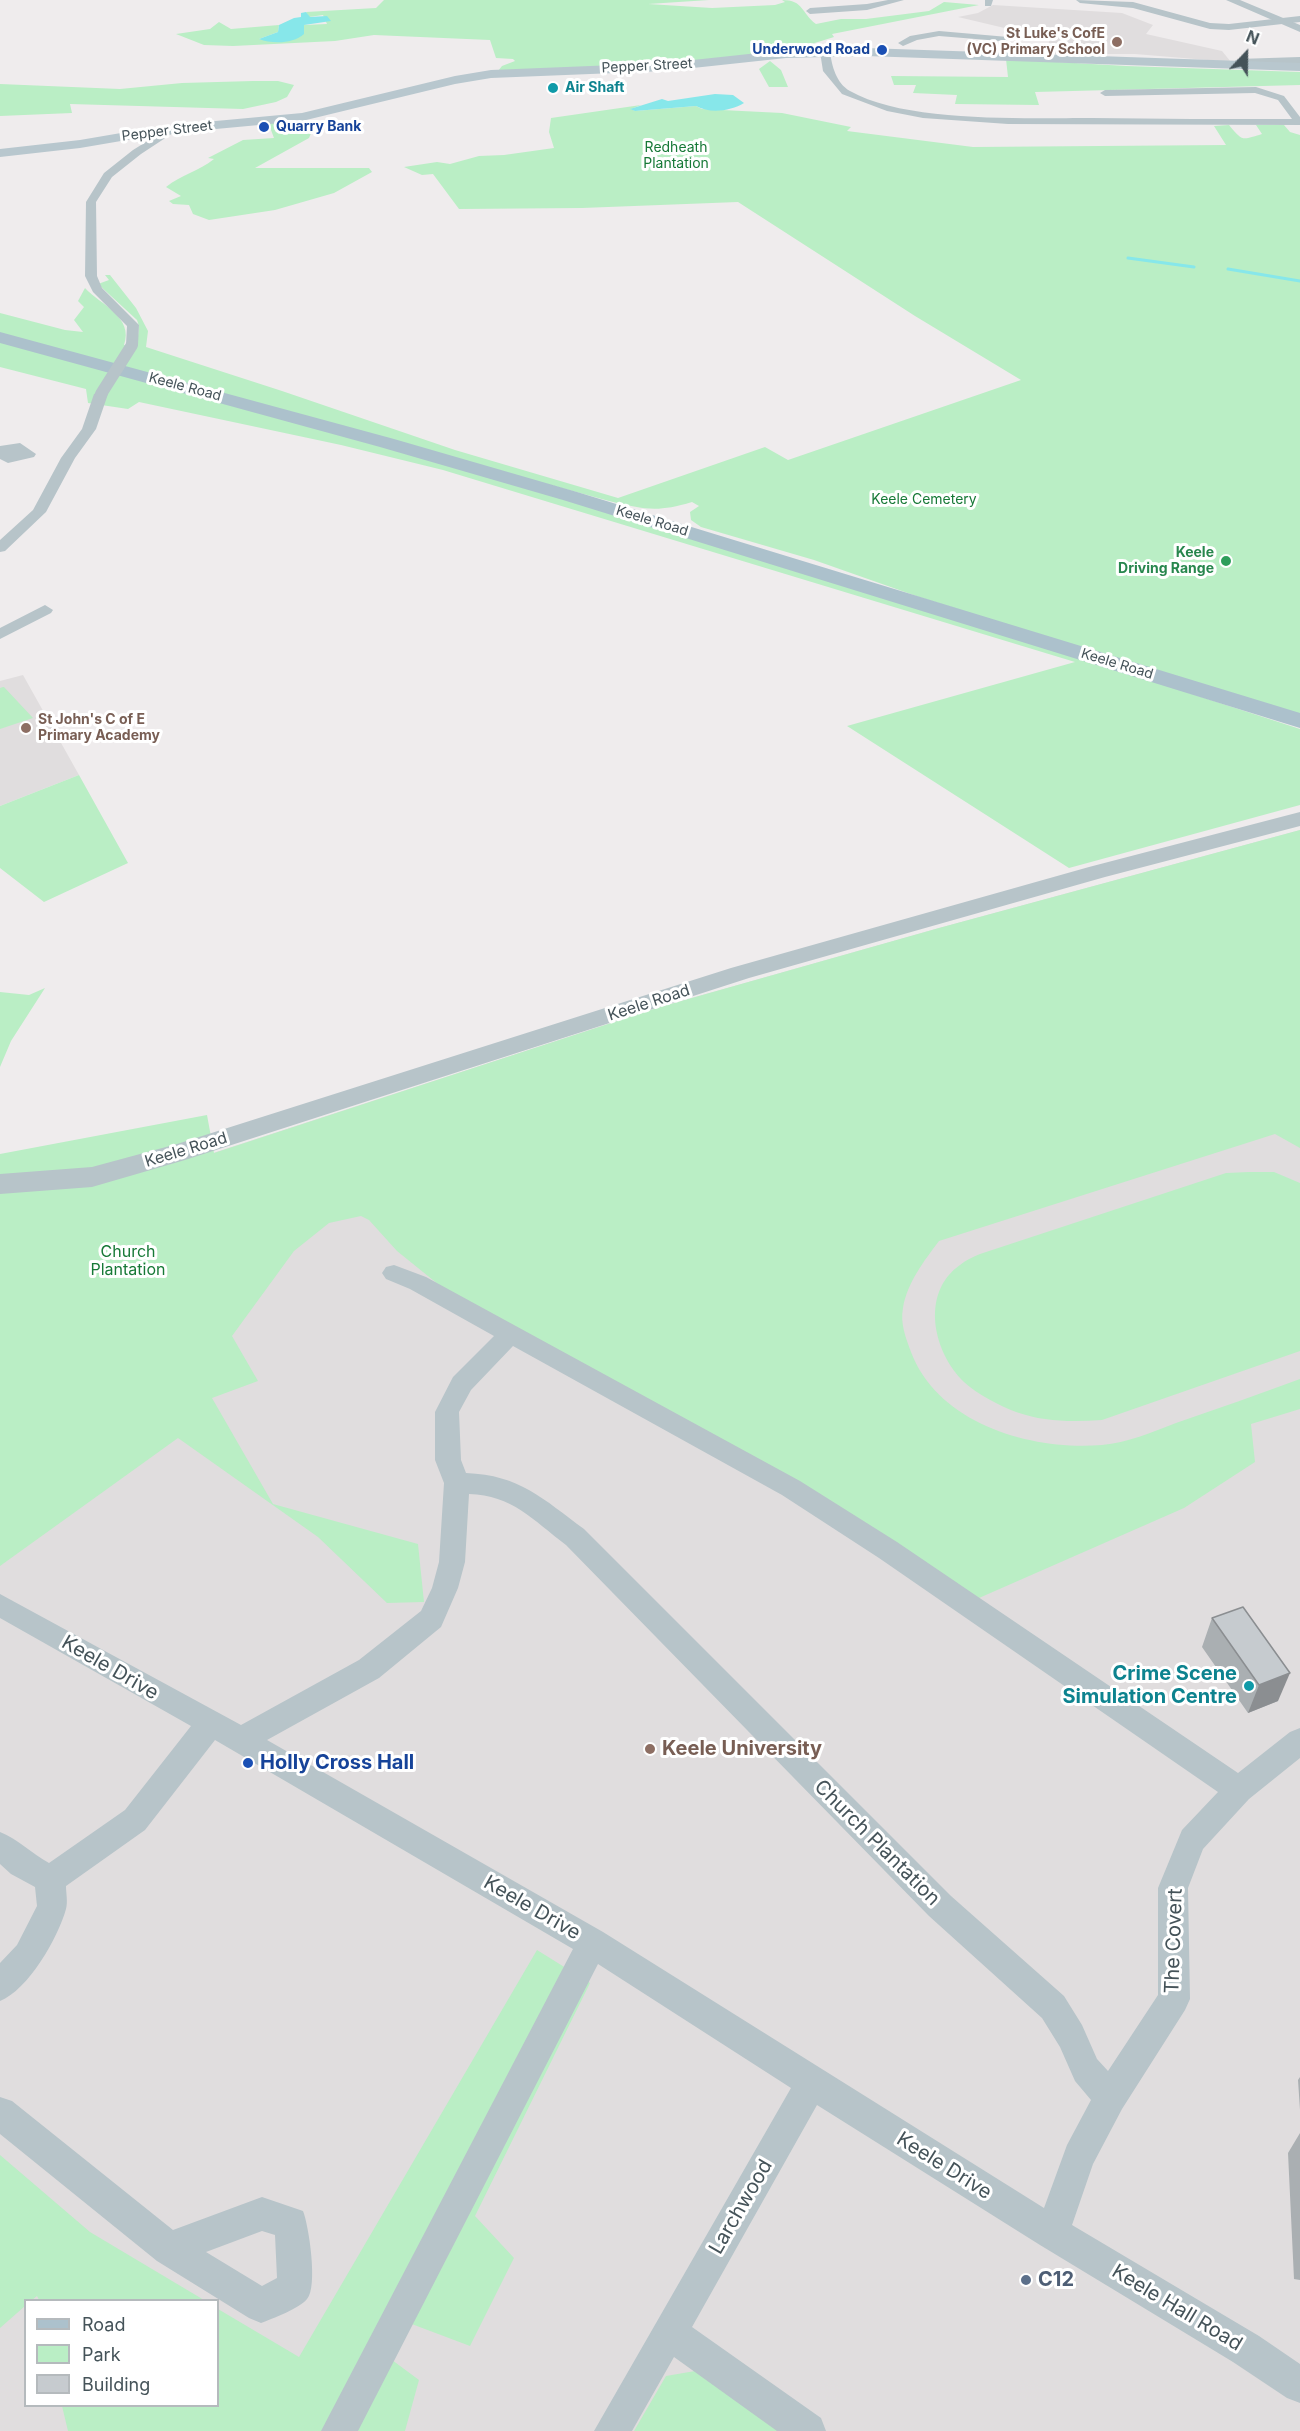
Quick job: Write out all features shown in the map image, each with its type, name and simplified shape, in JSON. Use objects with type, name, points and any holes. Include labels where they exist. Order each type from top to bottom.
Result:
[{"type":"main road","name":"Pepper Street","points":[[0,153],[80,144],[174,129],[302,117],[454,80],[491,74],[665,67],[786,54],[825,52],[1300,67]]},
{"type":"main road","name":"Keele Road","points":[[0,337],[319,424],[559,493],[1300,721]]},
{"type":"street","points":[[810,11],[867,7],[900,0]]},
{"type":"street","points":[[1080,0],[1136,2],[1197,25],[1193,30],[1210,36],[1224,37],[1226,35],[1222,27],[1300,19]]},
{"type":"street","points":[[1231,0],[1300,29]]},
{"type":"street","points":[[903,43],[917,37],[944,34],[1005,39],[1005,57]]},
{"type":"street","points":[[825,52],[828,71],[845,92],[890,109],[923,115],[1008,121],[1299,122]]},
{"type":"street","points":[[1238,62],[1300,60]]},
{"type":"street","points":[[1113,94],[1261,91],[1281,98],[1299,122]]},
{"type":"street","points":[[0,548],[39,512],[68,458],[89,429],[101,394],[132,345],[133,325],[97,289],[91,276],[91,202],[108,175],[137,152],[174,129]]},
{"type":"street","points":[[0,634],[45,610]]},
{"type":"street","name":"Keele Road","points":[[0,1184],[92,1177],[196,1147],[740,973],[1085,875],[1300,819]]},
{"type":"street","points":[[394,1273],[418,1283],[790,1488],[888,1550],[1239,1790]]},
{"type":"street","points":[[241,1740],[369,1669],[431,1619],[445,1588],[452,1562],[457,1483],[448,1460],[447,1412],[462,1384],[510,1335]]},
{"type":"street","name":"Church Plantation","points":[[457,1483],[487,1484],[520,1495],[575,1537],[940,1906],[1053,2007],[1071,2036],[1086,2070],[1110,2097]]},
{"type":"street","name":"Keele Drive","points":[[0,1605],[241,1740],[592,1943],[1052,2233]]},
{"type":"street","points":[[50,1879],[135,1820],[210,1724]]},
{"type":"street","name":"The Covert","points":[[1052,2233],[1079,2157],[1110,2097],[1174,1999],[1173,1888],[1192,1840],[1239,1790],[1300,1741]]},
{"type":"street","points":[[0,1846],[22,1864],[50,1879]]},
{"type":"street","points":[[0,1986],[28,1956],[52,1907],[50,1879]]},
{"type":"street","points":[[339,2431],[592,1943]]},
{"type":"street","name":"Larchwood","points":[[612,2431],[812,2083]]},
{"type":"street","points":[[0,2112],[169,2249]]},
{"type":"street","name":"Keele Hall Road","points":[[1052,2233],[1246,2349],[1300,2385]]},
{"type":"street","points":[[669,2332],[808,2431]]},
{"type":"shaded area","name":"St Luke's CofE (VC) Primary School","points":[[993,5],[1122,13],[1153,25],[1146,34],[1222,51],[1231,62],[1135,54],[1045,54],[1052,33],[1013,30],[958,17],[978,13]]},
{"type":"shaded area","name":"St John's C of E Primary Academy","points":[[23,675],[79,775],[0,806],[0,681]]},
{"type":"shaded area","name":"Keele University","points":[[1300,830],[1300,2431],[0,2431],[0,1197],[213,1153],[660,1007]]},
{"type":"green space","points":[[384,0],[709,0],[648,4],[712,8],[775,5],[785,2],[782,0],[794,2],[816,24],[841,19],[866,19],[929,11],[944,2],[979,5],[832,34],[834,37],[789,51],[664,65],[498,71],[502,66],[515,61],[496,58],[490,40],[374,35],[335,41],[233,46],[204,45],[176,34],[210,29],[219,22],[231,29],[279,25],[278,32],[259,39],[287,41],[304,25],[327,24],[323,15],[309,17],[306,12],[376,8]]},
{"type":"green space","points":[[1006,59],[1300,72],[1300,85],[1035,92],[1039,105],[955,104],[957,95],[913,93],[916,85],[894,85],[891,76],[1008,77]]},
{"type":"green space","points":[[770,61],[781,70],[788,87],[769,87],[759,69]]},
{"type":"green space","points":[[278,81],[294,85],[287,97],[276,102],[243,109],[70,104],[72,113],[0,116],[0,84],[120,89],[182,83]]},
{"type":"green space","points":[[641,105],[631,109],[635,111],[696,106],[702,109],[782,113],[851,127],[847,131],[973,147],[1226,145],[1214,126],[1229,125],[1243,138],[1262,134],[1256,125],[1284,125],[1290,132],[1300,135],[1300,716],[919,597],[814,560],[701,527],[691,520],[690,512],[699,506],[692,502],[669,508],[650,509],[609,501],[0,334],[0,313],[65,330],[83,332],[74,320],[84,307],[78,301],[85,288],[120,319],[126,335],[124,345],[137,346],[139,326],[137,320],[98,284],[109,280],[105,275],[110,275],[136,308],[148,331],[146,347],[455,450],[618,498],[765,447],[788,460],[1021,380],[915,316],[738,202],[582,208],[459,209],[433,174],[422,175],[404,167],[437,162],[450,164],[479,156],[554,148],[549,132],[551,118]]},
{"type":"green space","points":[[304,119],[307,131],[312,131],[309,138],[255,168],[369,168],[372,172],[334,193],[275,210],[209,220],[193,214],[189,205],[173,204],[169,201],[181,196],[166,187],[214,159],[208,158],[243,140],[274,138],[268,122]]},
{"type":"green space","points":[[0,341],[443,463],[992,629],[1300,729],[1300,805],[1069,868],[847,726],[1075,662],[443,470],[341,445],[139,402],[128,409],[88,403],[86,389],[0,367]]},
{"type":"green space","points":[[4,687],[33,718],[0,729],[0,688]]},
{"type":"green space","points":[[79,775],[128,863],[44,902],[0,868],[0,806]]},
{"type":"green space","points":[[1300,830],[1300,1148],[1275,1134],[939,1241],[912,1281],[903,1308],[905,1336],[911,1352],[924,1377],[942,1398],[965,1415],[990,1428],[1046,1443],[1075,1446],[1121,1442],[1300,1379],[1300,1409],[1251,1424],[1255,1462],[1184,1508],[979,1598],[449,1293],[397,1251],[369,1220],[361,1216],[329,1223],[294,1251],[232,1336],[258,1381],[212,1398],[273,1504],[418,1544],[424,1602],[387,1603],[318,1537],[178,1438],[0,1566],[0,1154],[207,1115],[214,1153],[660,1007]]},
{"type":"green space","points":[[45,988],[11,1041],[0,1067],[0,992],[29,995]]},
{"type":"green space","points":[[1274,1172],[1300,1183],[1300,1351],[1102,1420],[1091,1421],[1048,1419],[1016,1412],[975,1391],[953,1370],[939,1339],[935,1323],[936,1306],[939,1291],[947,1277],[960,1265],[980,1254],[1226,1173]]},
{"type":"green space","points":[[537,1950],[590,1983],[475,2216],[514,2258],[470,2346],[409,2323],[392,2360],[419,2380],[405,2431],[68,2431],[62,2407],[219,2407],[219,2310],[299,2357]]},
{"type":"green space","points":[[0,2155],[90,2232],[202,2299],[38,2299],[37,2296],[33,2299],[24,2299],[24,2307],[0,2328]]},
{"type":"green space","points":[[695,2371],[780,2431],[634,2431],[666,2376]]},
{"type":"water","points":[[306,12],[310,17],[327,16],[331,21],[304,25],[304,34],[294,40],[270,42],[259,39],[278,32],[279,25],[301,17],[301,13]]},
{"type":"water","points":[[715,94],[733,95],[744,103],[720,110],[708,110],[696,106],[635,111],[630,109],[662,99],[668,101]]},
{"type":"building","points":[[1243,1607],[1290,1673],[1259,1685],[1212,1618]]},
{"type":"waterway","points":[[1128,258],[1194,267]]},
{"type":"waterway","points":[[1228,269],[1300,281]]},
{"type":"place","name":"St Luke's CofE (VC) Primary School","points":[[1117,42]]},
{"type":"place","name":"Underwood Road","points":[[882,50]]},
{"type":"place","name":"Air Shaft","points":[[553,88]]},
{"type":"place","name":"Quarry Bank","points":[[264,127]]},
{"type":"place","name":"Keele Driving Range","points":[[1226,561]]},
{"type":"place","name":"St John's C of E Primary Academy","points":[[26,728]]},
{"type":"place","name":"Crime Scene Simulation Centre","points":[[1249,1686]]},
{"type":"place","name":"Keele University","points":[[650,1749]]},
{"type":"place","name":"Holly Cross Hall","points":[[248,1763]]},
{"type":"place","name":"C12","points":[[1026,2280]]},
{"type":"park label","name":"Redheath Plantation","points":[[676,156]]},
{"type":"park label","name":"Keele Cemetery","points":[[924,500]]}]
